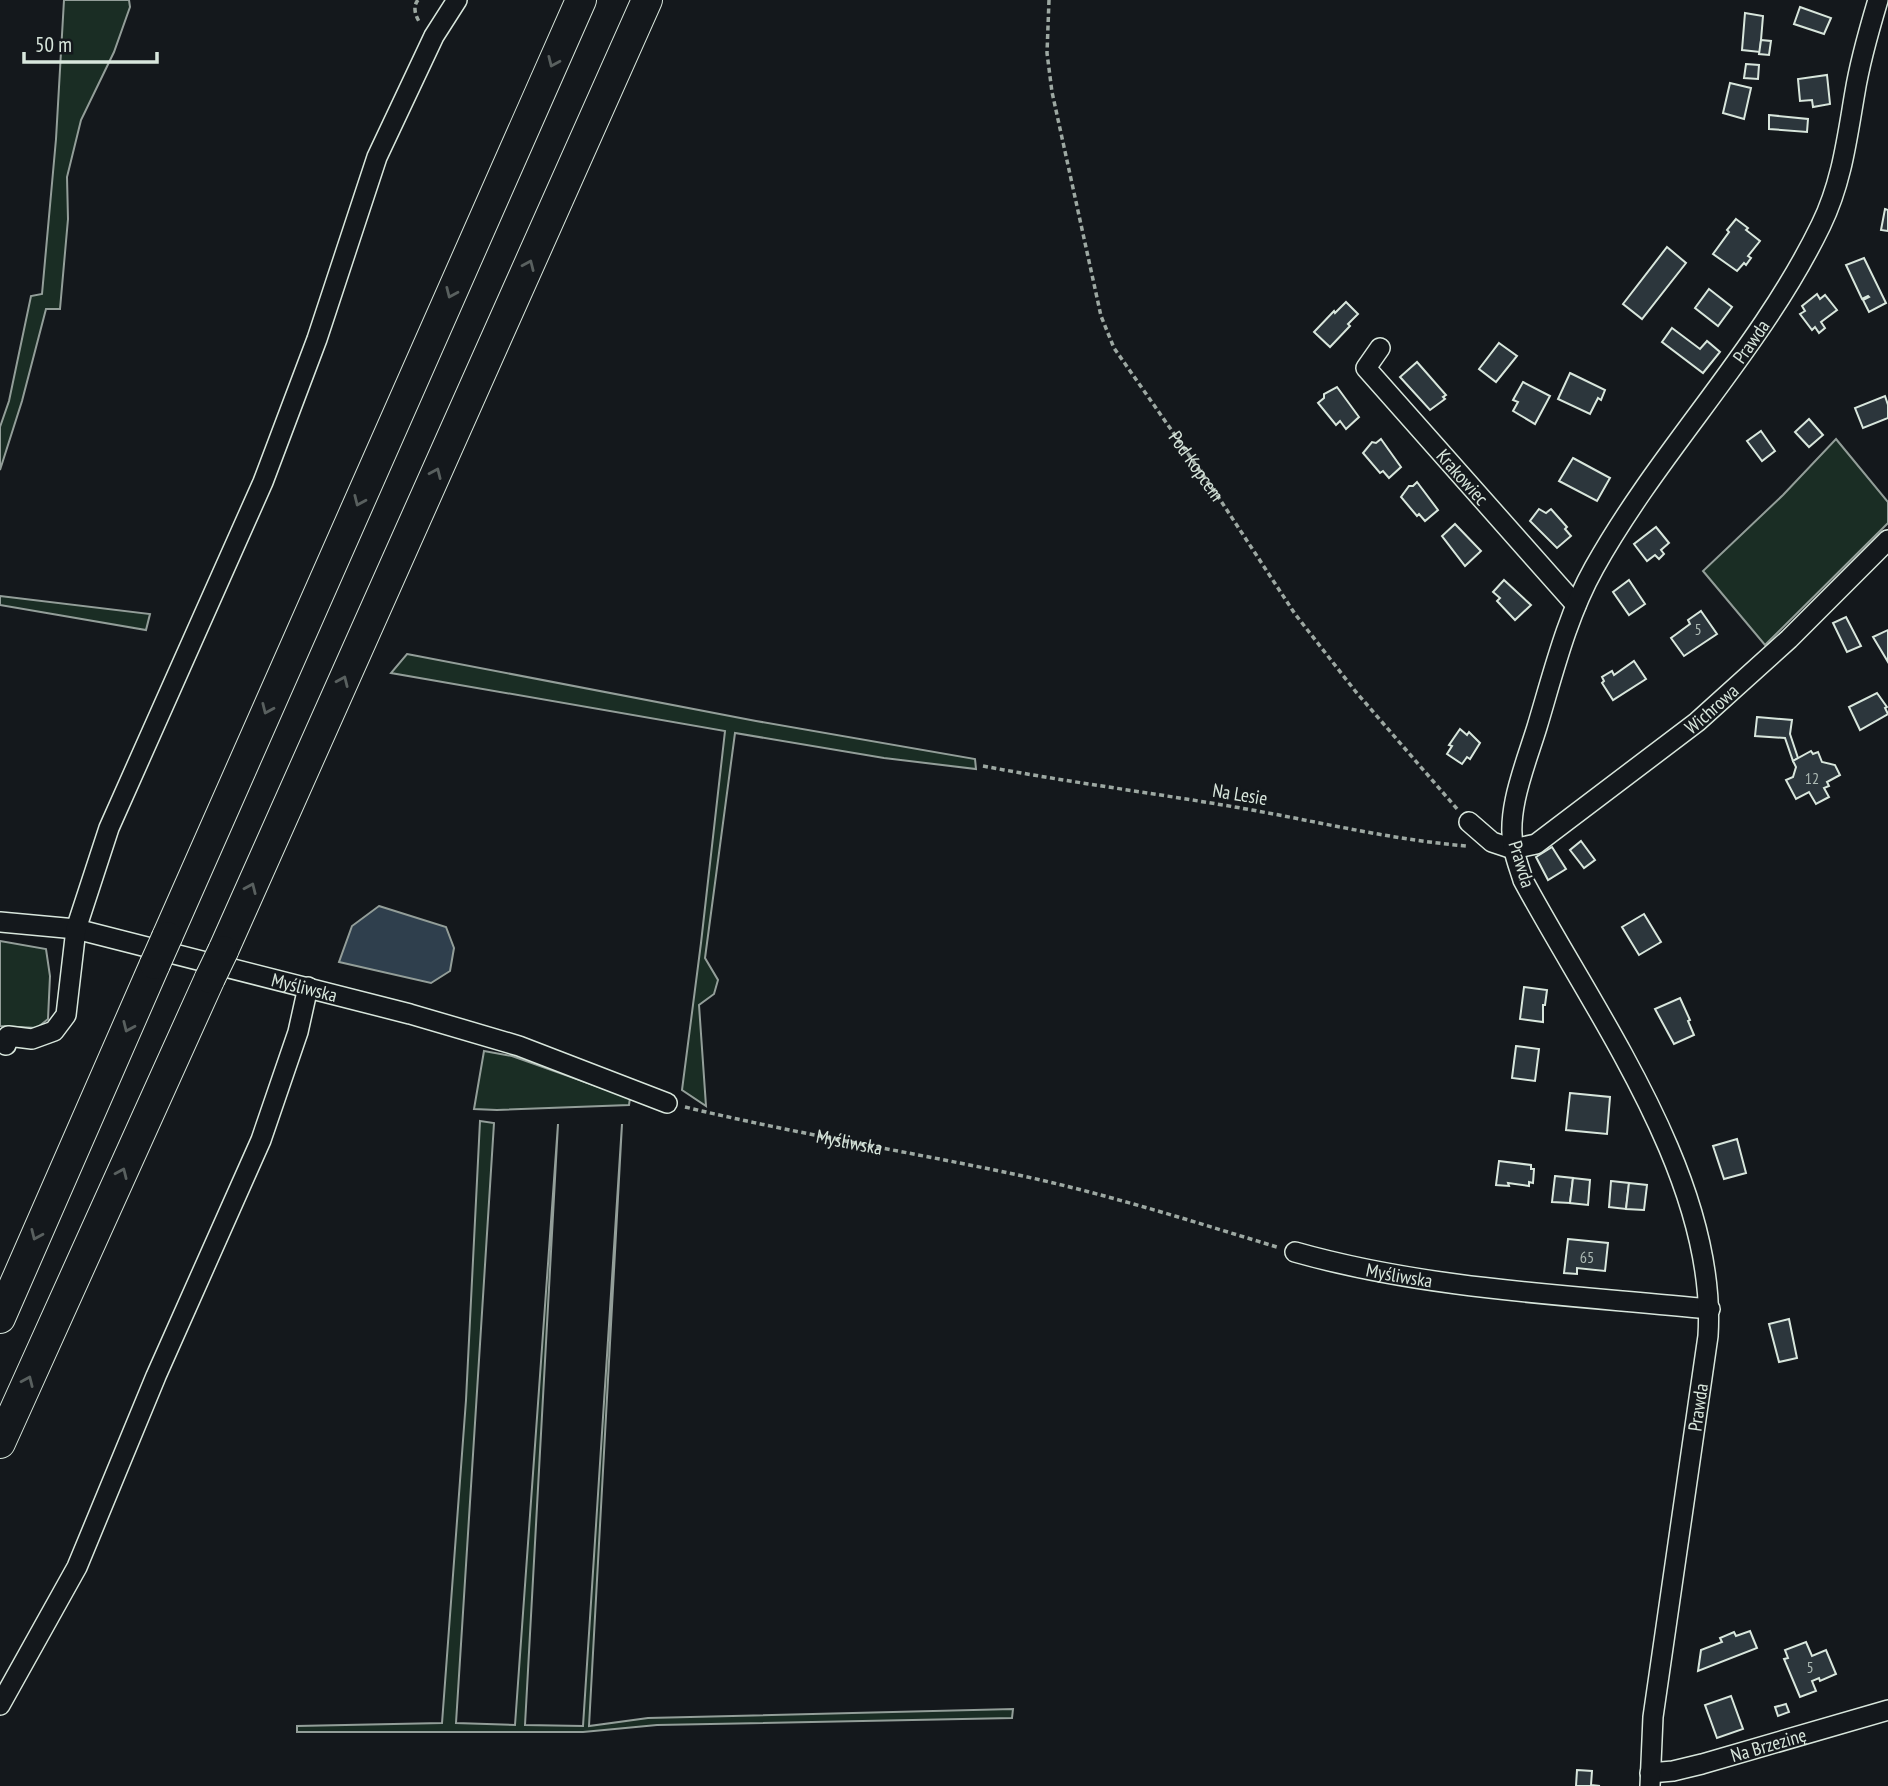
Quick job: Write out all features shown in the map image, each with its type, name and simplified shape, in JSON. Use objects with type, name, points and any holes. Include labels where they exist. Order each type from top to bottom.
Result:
[{"type":"highway","points":[[0,1318],[581,0]]},
{"type":"highway","points":[[0,1443],[223,951],[647,0]]},
{"type":"street","points":[[6,1045],[8,1036],[32,1039],[54,1031],[66,1015],[76,929],[109,828],[263,482],[317,339],[377,157],[435,36],[457,0]]},
{"type":"street","name":"Prawda","points":[[1650,1779],[1653,1717],[1708,1336],[1710,1309],[1704,1256],[1689,1203],[1660,1127],[1640,1085],[1523,880],[1513,849],[1512,828],[1518,790],[1576,605],[1592,570],[1618,527],[1760,328],[1821,225],[1844,162],[1861,63],[1880,7]]},
{"type":"street","name":"Krakowiec","points":[[1380,348],[1366,368],[1576,605]]},
{"type":"street","name":"Wichrowa","points":[[1513,849],[1536,844],[1697,722],[1789,639],[1888,540]]},
{"type":"street","points":[[1469,822],[1492,842],[1513,849]]},
{"type":"street","name":"Myśliwska","points":[[0,922],[76,929],[410,1014],[519,1046],[667,1103]]},
{"type":"street","points":[[0,1704],[77,1567],[156,1376],[261,1140],[298,1032],[308,987]]},
{"type":"street","name":"Myśliwska","points":[[1295,1252],[1347,1266],[1458,1284],[1710,1309]]},
{"type":"street","name":"Na Brzezinę","points":[[1650,1779],[1888,1710]]},
{"type":"path","name":"Pod Kopcem","points":[[1049,0],[1047,52],[1052,92],[1101,316],[1114,348],[1219,498],[1294,614],[1356,692],[1469,822]]},
{"type":"path","name":"Na Lesie","points":[[983,766],[1251,810],[1388,836],[1479,847],[1492,842]]},
{"type":"path","name":"Myśliwska","points":[[667,1103],[747,1122],[1024,1177],[1128,1202],[1295,1252]]},
{"type":"green space","points":[[64,0],[129,0],[130,7],[114,52],[81,120],[67,177],[68,219],[60,309],[46,309],[22,401],[0,470],[0,427],[9,401],[31,296],[42,294],[56,139]]},
{"type":"green space","points":[[1836,439],[1888,502],[1888,523],[1765,645],[1703,571],[1783,495]]},
{"type":"green space","points":[[0,596],[150,614],[146,630],[0,605]]},
{"type":"green space","points":[[407,654],[756,721],[975,759],[976,769],[884,758],[735,733],[705,958],[718,980],[714,994],[699,1005],[706,1106],[682,1090],[725,731],[391,673]]},
{"type":"green space","points":[[0,941],[46,949],[50,976],[48,1019],[37,1028],[0,1026]]},
{"type":"green space","points":[[484,1051],[512,1056],[630,1098],[629,1105],[474,1109]]},
{"type":"green space","points":[[480,1121],[494,1123],[456,1723],[515,1725],[558,1124],[525,1725],[583,1726],[622,1124],[589,1726],[648,1718],[1013,1709],[1012,1718],[657,1725],[583,1732],[297,1732],[297,1726],[442,1723],[466,1400]]},
{"type":"water","points":[[379,906],[446,927],[454,948],[450,971],[431,983],[339,962],[352,926]]},
{"type":"building","points":[[1800,7],[1831,18],[1824,34],[1794,24]]},
{"type":"building","points":[[1745,13],[1763,16],[1760,52],[1742,50]]},
{"type":"building","points":[[1761,40],[1771,41],[1769,55],[1759,54]]},
{"type":"building","points":[[1746,64],[1759,65],[1758,79],[1744,78]]},
{"type":"building","points":[[1827,75],[1830,104],[1813,107],[1812,100],[1800,101],[1798,79]]},
{"type":"building","points":[[1730,83],[1751,88],[1744,119],[1723,113]]},
{"type":"building","points":[[1769,115],[1808,119],[1807,132],[1769,129]]},
{"type":"building","points":[[1885,209],[1888,210],[1888,231],[1881,230]]},
{"type":"building","points":[[1736,219],[1760,241],[1748,256],[1751,258],[1746,265],[1744,263],[1737,271],[1713,254]]},
{"type":"building","points":[[1667,247],[1686,263],[1642,319],[1623,304]]},
{"type":"building","points":[[1864,258],[1886,303],[1869,312],[1863,300],[1869,297],[1862,299],[1846,265]]},
{"type":"building","points":[[1709,289],[1732,307],[1718,326],[1695,308]]},
{"type":"building","points":[[1817,294],[1820,299],[1825,295],[1837,310],[1821,322],[1825,328],[1819,333],[1815,327],[1812,330],[1800,314],[1805,311],[1802,306]]},
{"type":"building","points":[[1346,302],[1358,314],[1330,347],[1314,332]]},
{"type":"building","points":[[1672,328],[1700,349],[1707,341],[1720,352],[1703,373],[1662,342]]},
{"type":"building","points":[[1499,343],[1517,356],[1496,382],[1479,369]]},
{"type":"building","points":[[1417,362],[1446,395],[1443,397],[1445,399],[1430,410],[1400,377]]},
{"type":"building","points":[[1570,373],[1605,390],[1590,414],[1558,399]]},
{"type":"building","points":[[1523,382],[1550,396],[1535,424],[1513,411],[1518,402],[1513,400]]},
{"type":"building","points":[[1337,387],[1359,417],[1346,429],[1340,421],[1336,425],[1318,403],[1324,398],[1324,394]]},
{"type":"building","points":[[1885,396],[1888,418],[1863,428],[1855,408]]},
{"type":"building","points":[[1809,419],[1823,435],[1809,447],[1795,432]]},
{"type":"building","points":[[1761,431],[1775,451],[1762,461],[1747,441]]},
{"type":"building","points":[[1381,439],[1401,467],[1389,478],[1383,471],[1380,473],[1363,453],[1372,442],[1376,443]]},
{"type":"building","points":[[1573,458],[1610,478],[1597,501],[1559,481]]},
{"type":"building","points":[[1417,482],[1438,510],[1425,521],[1419,514],[1417,516],[1401,497],[1409,486]]},
{"type":"building","points":[[1539,509],[1546,513],[1551,509],[1567,527],[1565,529],[1571,536],[1557,548],[1530,521]]},
{"type":"building","points":[[1455,524],[1481,551],[1465,566],[1442,536]]},
{"type":"building","points":[[1656,527],[1669,543],[1661,550],[1664,554],[1659,559],[1655,555],[1647,561],[1634,544]]},
{"type":"building","points":[[1504,580],[1531,605],[1515,620],[1497,601],[1500,598],[1493,592]]},
{"type":"building","points":[[1629,580],[1645,604],[1629,615],[1613,592]]},
{"type":"building","points":[[1701,611],[1717,634],[1684,656],[1671,638],[1690,624],[1688,620]]},
{"type":"building","points":[[1846,617],[1861,646],[1847,652],[1833,623]]},
{"type":"building","points":[[1888,630],[1888,662],[1873,637]]},
{"type":"building","points":[[1634,661],[1646,679],[1613,700],[1602,683],[1602,677],[1612,671],[1614,675]]},
{"type":"building","points":[[1877,693],[1887,707],[1885,708],[1888,714],[1860,730],[1849,707]]},
{"type":"building","points":[[1757,717],[1792,720],[1790,734],[1798,758],[1793,761],[1785,738],[1755,736]]},
{"type":"building","points":[[1460,729],[1467,735],[1469,732],[1480,743],[1470,759],[1467,757],[1462,764],[1447,754],[1452,746],[1449,745]]},
{"type":"building","points":[[1811,751],[1813,754],[1818,752],[1822,762],[1835,765],[1840,775],[1827,782],[1829,786],[1824,788],[1829,797],[1816,804],[1809,792],[1796,799],[1786,780],[1793,777],[1796,767],[1793,761]]},
{"type":"building","points":[[1581,841],[1595,860],[1584,868],[1570,850]]},
{"type":"building","points":[[1552,847],[1566,869],[1548,880],[1536,857]]},
{"type":"building","points":[[1644,914],[1661,942],[1639,955],[1622,927]]},
{"type":"building","points":[[1524,987],[1547,990],[1543,1005],[1543,1022],[1520,1019]]},
{"type":"building","points":[[1680,998],[1694,1035],[1674,1044],[1655,1009]]},
{"type":"building","points":[[1516,1046],[1539,1049],[1535,1081],[1512,1078]]},
{"type":"building","points":[[1570,1093],[1610,1097],[1607,1134],[1566,1130]]},
{"type":"building","points":[[1737,1139],[1746,1173],[1724,1179],[1713,1146]]},
{"type":"building","points":[[1499,1161],[1531,1165],[1531,1169],[1534,1169],[1533,1183],[1529,1182],[1529,1186],[1508,1183],[1509,1186],[1496,1185]]},
{"type":"building","points":[[1555,1176],[1573,1178],[1570,1203],[1552,1202]]},
{"type":"building","points":[[1573,1178],[1590,1180],[1588,1205],[1570,1203]]},
{"type":"building","points":[[1611,1181],[1629,1183],[1626,1209],[1609,1207]]},
{"type":"building","points":[[1629,1183],[1647,1185],[1644,1210],[1626,1209]]},
{"type":"building","points":[[1568,1239],[1608,1243],[1605,1271],[1577,1268],[1577,1274],[1564,1273]]},
{"type":"building","points":[[1789,1319],[1797,1358],[1779,1362],[1769,1324]]},
{"type":"building","points":[[1750,1631],[1757,1648],[1698,1671],[1701,1650],[1722,1642],[1720,1638],[1734,1632],[1736,1636]]},
{"type":"building","points":[[1806,1642],[1812,1656],[1826,1650],[1836,1674],[1820,1681],[1819,1678],[1812,1681],[1816,1691],[1800,1697],[1784,1659],[1788,1658],[1785,1650]]},
{"type":"building","points":[[1731,1696],[1743,1729],[1717,1738],[1705,1705]]},
{"type":"building","points":[[1786,1704],[1789,1712],[1778,1716],[1775,1707]]},
{"type":"building","points":[[1577,1770],[1592,1771],[1591,1785],[1600,1786],[1576,1786]]}]
